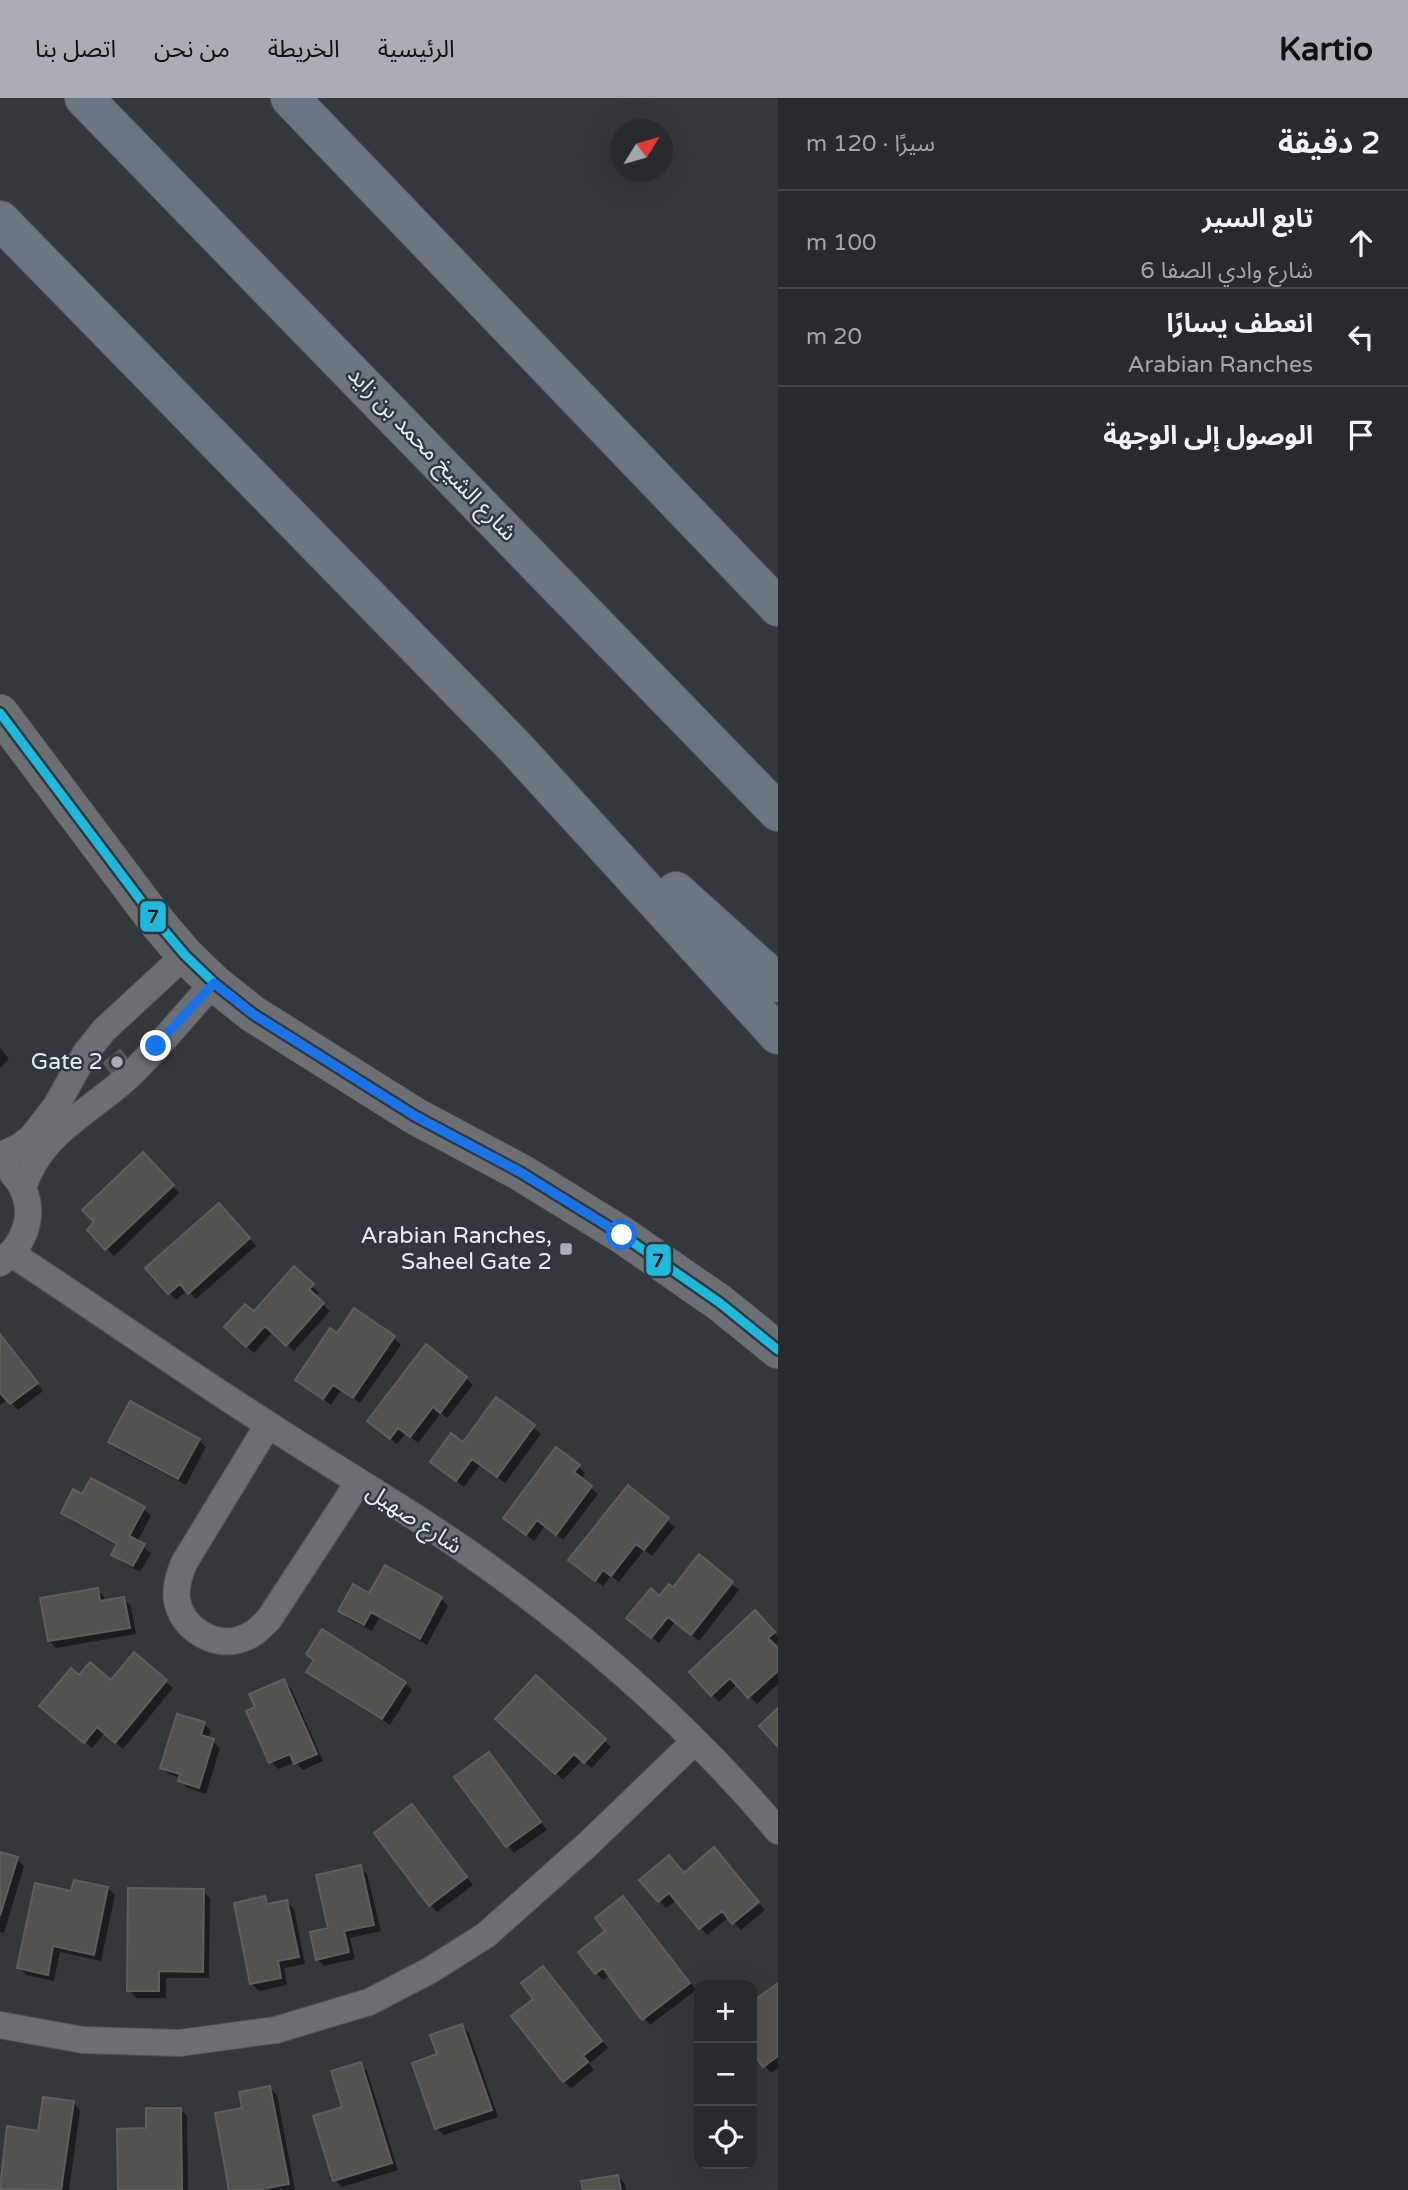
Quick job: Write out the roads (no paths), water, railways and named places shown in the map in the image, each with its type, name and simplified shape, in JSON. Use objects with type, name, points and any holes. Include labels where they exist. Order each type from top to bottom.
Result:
[{"type":"highway","name":"شارع الشيخ محمد بن زايد","points":[[84,98],[778,812]]},
{"type":"highway","points":[[290,98],[778,607]]},
{"type":"highway","points":[[0,220],[515,747],[778,1035]]},
{"type":"highway","points":[[515,747],[778,983]]},
{"type":"street","points":[[0,713],[157,922],[214,983],[253,1014],[415,1116],[520,1172],[622,1235],[720,1303],[778,1350]]},
{"type":"street","points":[[23,1188],[34,1160],[63,1113],[85,1054],[104,1030],[186,955]]},
{"type":"street","points":[[0,1156],[19,1147],[63,1113],[98,1102],[129,1075],[214,983]]},
{"type":"street","points":[[147,990],[177,1022]]},
{"type":"street","points":[[0,1164],[23,1188],[28,1205],[28,1223],[22,1239],[6,1258]]},
{"type":"street","name":"شارع صهيل","points":[[6,1258],[421,1521],[492,1569],[561,1621],[626,1677],[694,1742],[778,1831]]},
{"type":"street","points":[[268,1425],[184,1563],[177,1582],[177,1601],[185,1620],[199,1633],[218,1641],[237,1640],[256,1633],[270,1619],[358,1483]]},
{"type":"street","points":[[0,2025],[83,2040],[180,2043],[276,2030],[369,2002],[429,1971],[486,1935],[587,1845],[694,1742]]},
{"type":"place","name":"Gate 2","points":[[117,1062]]},
{"type":"place","name":"Arabian Ranches, Saheel Gate 2","points":[[566,1249]]}]
